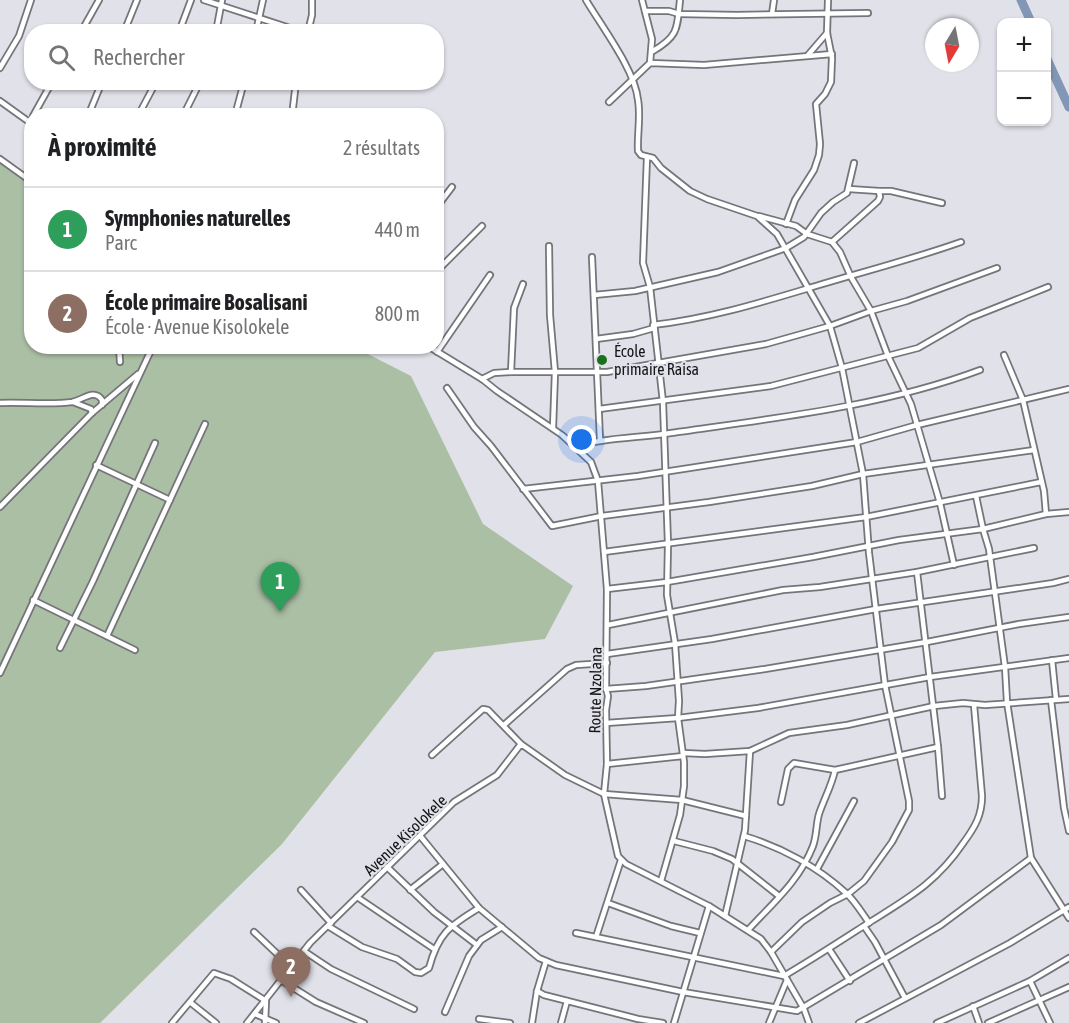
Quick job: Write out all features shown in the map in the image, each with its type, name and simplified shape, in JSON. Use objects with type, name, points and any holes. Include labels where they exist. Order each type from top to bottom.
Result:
[{"type":"street","points":[[0,68],[19,36],[31,0]]},
{"type":"street","points":[[86,24],[99,0]]},
{"type":"street","points":[[127,24],[137,0]]},
{"type":"street","points":[[182,24],[191,0]]},
{"type":"street","points":[[204,0],[221,3],[277,24]]},
{"type":"street","points":[[258,24],[263,0]]},
{"type":"street","points":[[310,24],[312,0]]},
{"type":"street","points":[[586,0],[625,62],[634,81],[640,114],[638,151],[653,158],[661,168],[690,191],[707,200],[796,226],[807,234],[832,242],[840,252],[851,277],[871,310],[888,356],[906,392],[940,503],[954,564]]},
{"type":"street","points":[[609,102],[634,81],[650,63],[652,51],[650,27],[642,0]]},
{"type":"street","points":[[652,51],[666,43],[674,34],[678,25],[681,0]]},
{"type":"street","points":[[772,14],[774,0]]},
{"type":"street","points":[[786,224],[795,200],[817,162],[820,144],[816,104],[825,94],[831,82],[832,54],[826,33],[828,0]]},
{"type":"street","points":[[217,24],[221,3]]},
{"type":"street","points":[[645,11],[669,11],[679,14],[868,13]]},
{"type":"street","points":[[808,55],[826,33]]},
{"type":"street","points":[[650,63],[704,65],[832,54]]},
{"type":"street","points":[[38,108],[48,90]]},
{"type":"street","points":[[91,108],[99,90]]},
{"type":"street","points":[[142,108],[152,90]]},
{"type":"street","points":[[187,108],[197,90]]},
{"type":"street","points":[[237,108],[242,90]]},
{"type":"street","points":[[293,108],[295,90]]},
{"type":"street","points":[[0,101],[24,116]]},
{"type":"street","points":[[647,157],[643,260],[650,287],[663,402],[668,544],[667,582],[675,643],[678,718],[683,755],[682,800],[674,841],[661,881]]},
{"type":"street","points":[[0,159],[24,176]]},
{"type":"street","points":[[594,296],[635,291],[718,272],[786,249],[800,241],[821,213],[849,189],[854,163]]},
{"type":"street","points":[[444,198],[452,188]]},
{"type":"street","points":[[849,189],[891,191],[942,203]]},
{"type":"street","points":[[832,242],[878,201],[879,191]]},
{"type":"street","points":[[757,216],[773,230],[809,288],[830,326],[842,368],[863,474],[872,578],[885,685],[909,801],[909,810],[892,842],[864,881],[848,894],[802,922],[771,952]]},
{"type":"street","points":[[444,264],[482,226]]},
{"type":"street","points":[[596,339],[704,317],[851,277],[961,242]]},
{"type":"street","points":[[549,246],[550,315],[555,372],[553,428]]},
{"type":"street","points":[[592,257],[600,440]]},
{"type":"street","points":[[482,379],[494,373],[511,372],[597,373],[766,344],[830,326],[871,310],[907,301],[997,268]]},
{"type":"street","points":[[444,342],[490,275]]},
{"type":"street","points":[[511,372],[514,308],[523,284]]},
{"type":"street","points":[[598,410],[771,386],[918,348],[970,318],[1048,287]]},
{"type":"street","points":[[120,354],[120,362]]},
{"type":"street","points":[[0,673],[149,354]]},
{"type":"street","name":"Route Nzolana","points":[[440,354],[482,379],[497,392],[553,428],[576,446],[591,462],[598,481],[608,625],[607,764],[604,794],[615,850],[621,860]]},
{"type":"street","points":[[1004,355],[1023,400],[1044,491],[1046,514]]},
{"type":"street","points":[[576,446],[600,440],[664,434],[867,403],[945,383],[980,370]]},
{"type":"street","points":[[0,507],[92,413],[141,372]]},
{"type":"street","points":[[447,388],[474,427],[552,526],[602,516],[812,486],[863,474],[1034,450]]},
{"type":"street","points":[[523,489],[665,472],[856,442],[1069,389]]},
{"type":"street","points":[[0,403],[73,402],[95,394],[100,396],[102,405]]},
{"type":"street","points":[[73,402],[91,409],[92,413]]},
{"type":"street","points":[[107,636],[205,424]]},
{"type":"street","points":[[60,648],[155,443]]},
{"type":"street","points":[[96,465],[170,500]]},
{"type":"street","points":[[604,552],[866,518],[1041,482]]},
{"type":"street","points":[[976,496],[990,557],[1005,667],[1007,702],[1031,858],[1067,909],[1069,918]]},
{"type":"street","points":[[607,589],[667,582],[869,546],[983,529],[1046,514],[1069,512]]},
{"type":"street","points":[[608,625],[783,590],[820,587],[917,572],[1034,548]]},
{"type":"street","points":[[917,572],[927,642],[942,796]]},
{"type":"street","points":[[607,654],[712,639],[876,609],[921,604],[1069,579]]},
{"type":"street","points":[[33,600],[135,650]]},
{"type":"street","points":[[606,689],[677,682],[881,650],[1069,617]]},
{"type":"street","points":[[606,723],[678,718],[758,708],[930,677],[1069,658]]},
{"type":"street","points":[[1052,660],[1064,808],[1069,831]]},
{"type":"street","points":[[504,725],[567,669],[576,665],[607,663]]},
{"type":"street","points":[[607,764],[683,755],[750,751],[789,734],[846,725],[934,706],[1069,699]]},
{"type":"street","points":[[769,1023],[786,978],[899,905],[944,870],[976,826],[982,808],[982,796],[974,705]]},
{"type":"street","points":[[432,755],[483,709],[488,710],[522,744],[564,775],[604,794],[682,800],[746,816]]},
{"type":"street","name":"Avenue Kisolokele","points":[[248,1023],[304,951],[329,925],[387,867],[421,837],[454,802],[497,775],[522,744]]},
{"type":"street","points":[[782,802],[790,766],[799,763],[835,770],[938,747]]},
{"type":"street","points":[[725,916],[744,836],[750,751]]},
{"type":"street","points":[[748,930],[791,885],[805,863],[815,841],[818,817],[835,770]]},
{"type":"street","points":[[817,869],[854,801]]},
{"type":"street","points":[[744,836],[773,846],[817,869],[848,894],[905,998]]},
{"type":"street","points":[[421,837],[479,908],[539,958],[683,992],[794,1011],[804,1009],[955,915],[1031,858]]},
{"type":"street","points":[[674,841],[724,855],[737,862],[779,896]]},
{"type":"street","points":[[596,937],[621,860],[709,906],[761,939],[804,1009],[809,1023]]},
{"type":"street","points":[[410,890],[443,864]]},
{"type":"street","points":[[387,867],[434,912],[477,945]]},
{"type":"street","points":[[301,890],[329,925],[362,947],[397,959],[421,973],[429,968],[438,941],[453,926],[479,908]]},
{"type":"street","points":[[357,897],[434,949]]},
{"type":"street","points":[[608,903],[670,926],[700,933]]},
{"type":"street","points":[[674,1023],[709,906]]},
{"type":"street","points":[[859,1023],[1010,943],[1067,909]]},
{"type":"street","points":[[445,1012],[469,956],[481,940],[502,927]]},
{"type":"street","points":[[254,932],[291,967]]},
{"type":"street","points":[[576,933],[786,978]]},
{"type":"street","points":[[829,950],[850,981]]},
{"type":"street","points":[[304,951],[332,969],[414,1009]]},
{"type":"street","points":[[937,1023],[1030,981],[1069,958]]},
{"type":"street","points":[[532,1023],[537,991],[546,961]]},
{"type":"street","points":[[172,1023],[214,973],[231,979],[266,1001],[265,1020]]},
{"type":"street","points":[[281,980],[316,1002],[364,1023]]},
{"type":"street","points":[[1030,981],[1050,1023]]},
{"type":"street","points":[[988,1023],[1069,987]]},
{"type":"street","points":[[537,991],[544,996],[663,1023]]},
{"type":"street","points":[[561,1023],[567,1001]]},
{"type":"street","points":[[190,1003],[216,1023]]},
{"type":"street","points":[[973,1006],[979,1023]]},
{"type":"street","points":[[255,1014],[276,1023]]},
{"type":"street","points":[[479,1019],[510,1023]]},
{"type":"green space","points":[[0,161],[24,178],[24,354],[368,354],[411,376],[483,524],[573,586],[545,639],[435,652],[282,844],[100,1023],[0,1023]]},
{"type":"waterway","points":[[1021,0],[1029,18]]},
{"type":"waterway","points":[[1051,68],[1069,107]]},
{"type":"place","name":"École primaire Raisa","points":[[602,360]]},
{"type":"place","name":"Symphonies naturelles","points":[[280,612]]},
{"type":"place","name":"École primaire Bosalisani","points":[[291,997]]}]
